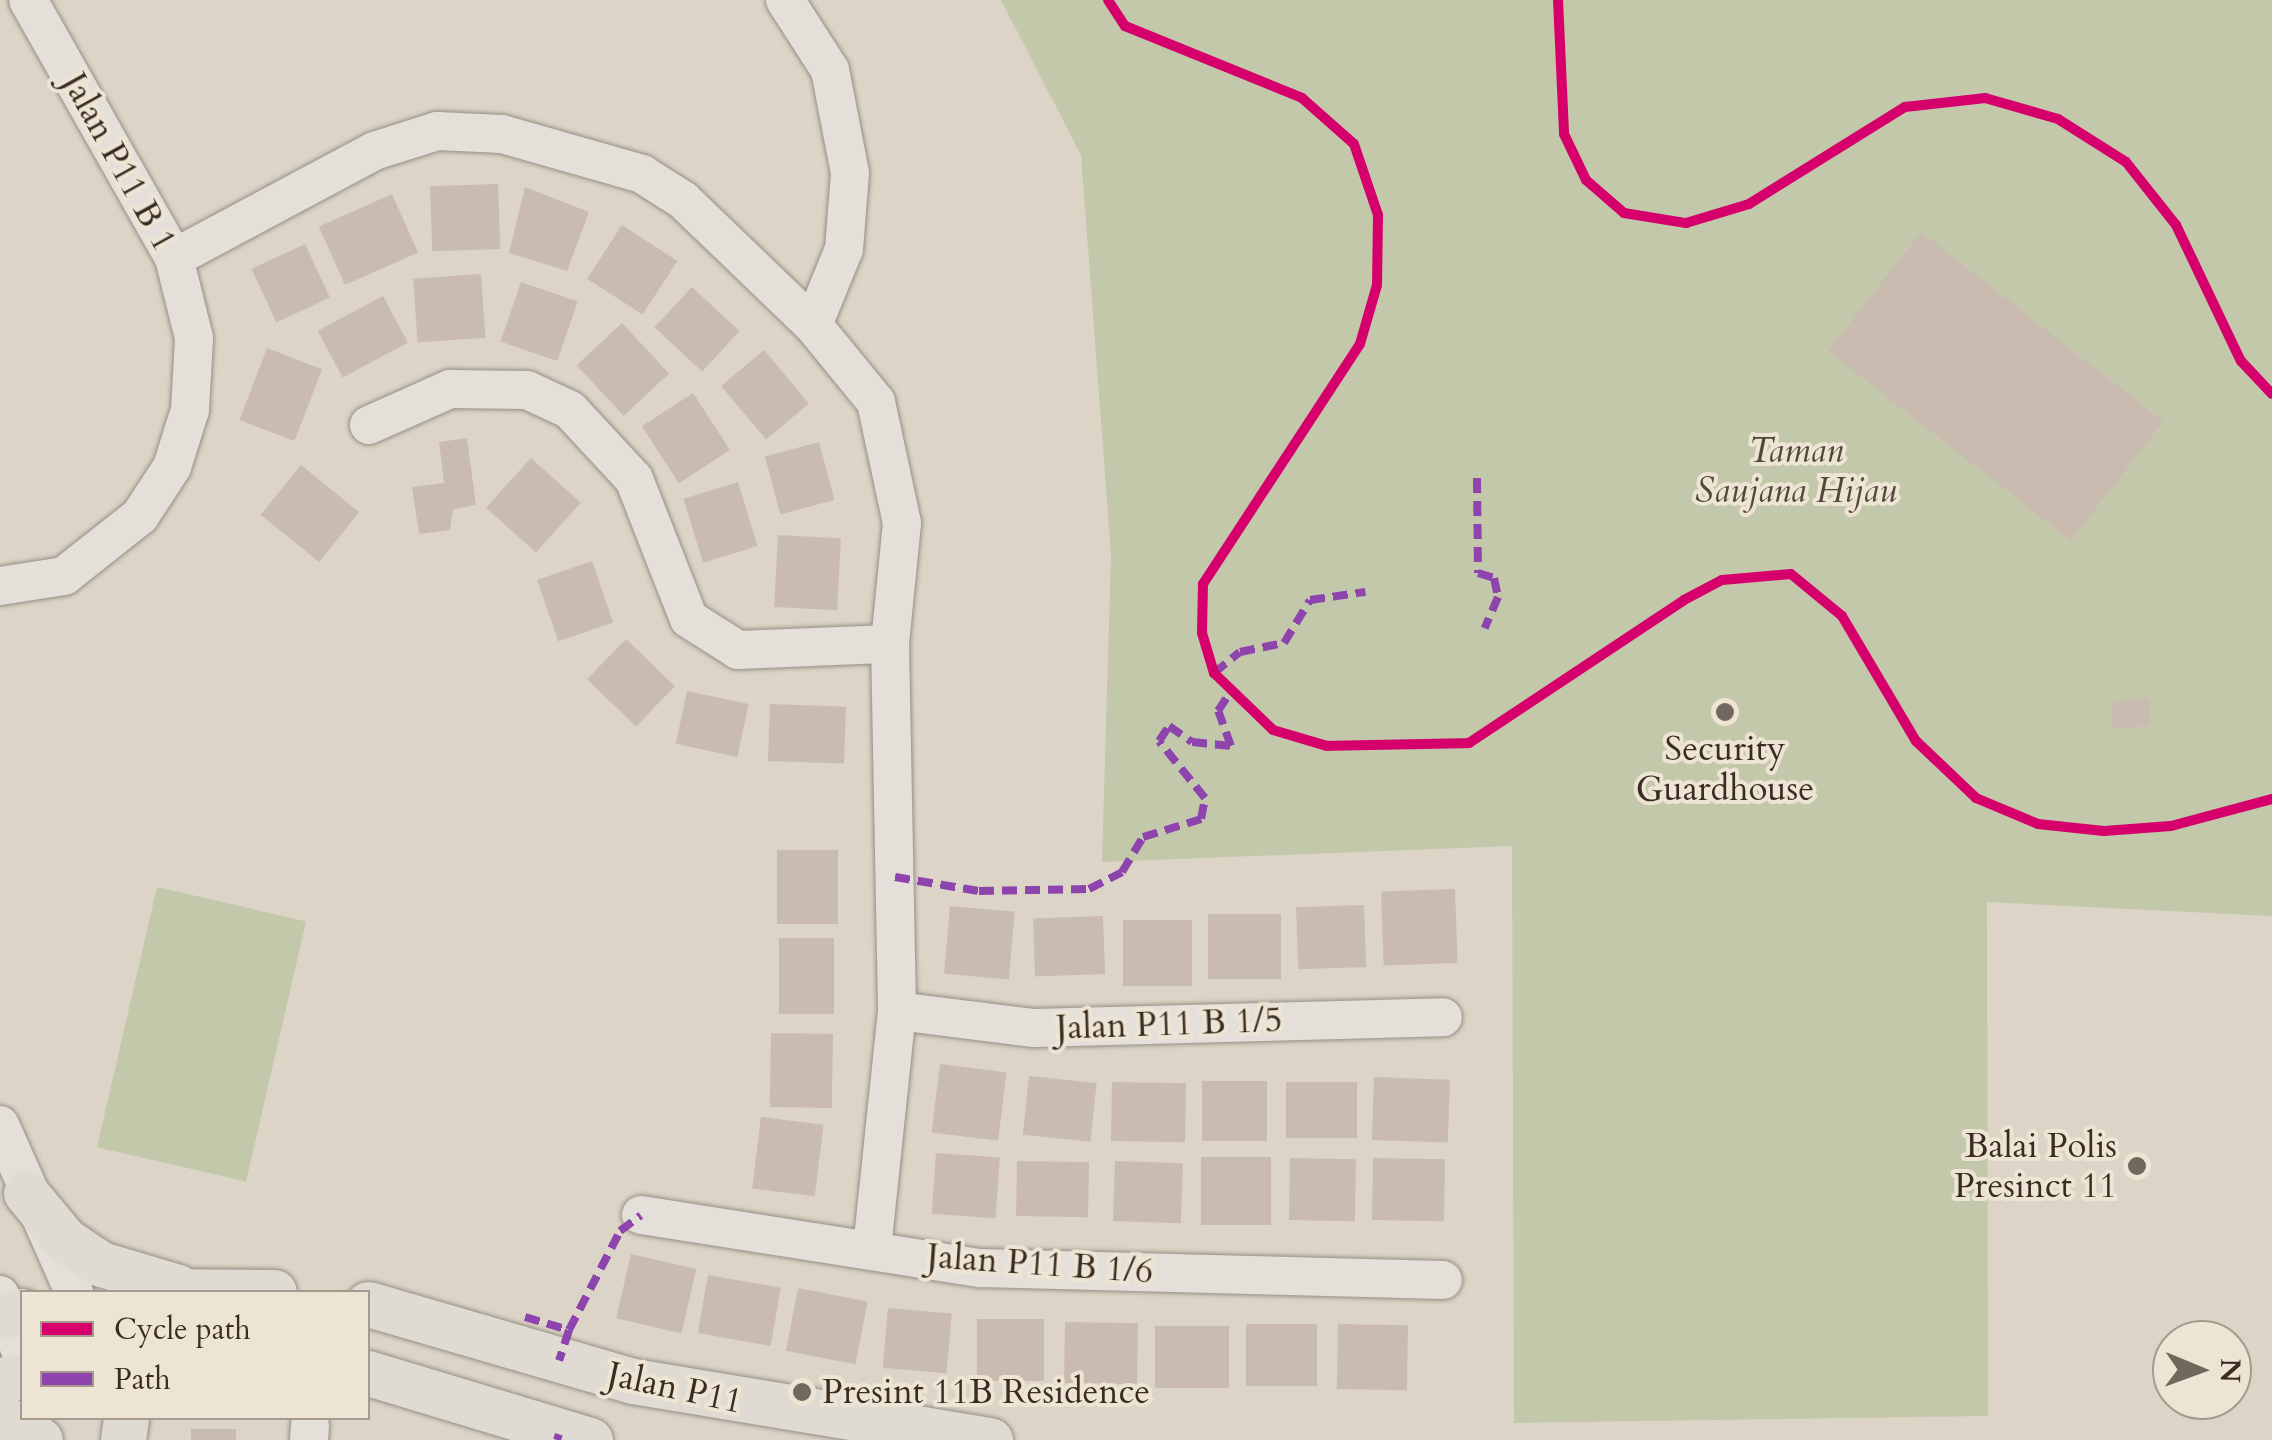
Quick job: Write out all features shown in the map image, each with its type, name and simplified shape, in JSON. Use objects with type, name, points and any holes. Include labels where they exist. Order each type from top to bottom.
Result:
[{"type":"main road","points":[[26,1193],[65,1240],[101,1264],[156,1290]]},
{"type":"main road","name":"Jalan P11","points":[[370,1305],[633,1381],[990,1440]]},
{"type":"main road","name":"Jalan P11","points":[[370,1374],[590,1440]]},
{"type":"main road","points":[[0,1415],[40,1440]]},
{"type":"street","name":"Jalan P11 B 1","points":[[0,586],[64,576],[98,554],[140,516],[172,467],[190,410],[194,338],[174,258],[28,0]]},
{"type":"street","points":[[785,0],[830,70],[850,173],[844,249],[813,325]]},
{"type":"street","points":[[174,258],[374,150],[438,131],[502,134],[642,174],[683,200],[813,325],[876,402],[896,461],[902,524],[890,644],[897,1011],[872,1248]]},
{"type":"street","points":[[369,425],[450,389],[527,390],[570,410],[634,480],[689,619],[738,650],[890,644]]},
{"type":"street","name":"Jalan P11 B 1/5","points":[[897,1011],[1034,1028],[1442,1017]]},
{"type":"street","points":[[0,1124],[26,1193],[73,1290]]},
{"type":"street","name":"Jalan P11 B 1/6","points":[[640,1215],[872,1248],[981,1268],[1443,1280]]},
{"type":"green space","name":"Taman Saujana Hijau","points":[[1001,0],[2272,0],[2272,916],[1987,902],[1988,1416],[1514,1423],[1512,846],[1102,862],[1111,554],[1081,155]]},
{"type":"green space","points":[[157,887],[306,921],[246,1182],[97,1147]]},
{"type":"building","points":[[498,184],[500,249],[432,251],[430,186]]},
{"type":"building","points":[[525,187],[589,212],[567,271],[509,253]]},
{"type":"building","points":[[392,194],[418,252],[345,285],[319,227]]},
{"type":"building","points":[[622,225],[677,261],[642,315],[587,279]]},
{"type":"building","points":[[1921,232],[2164,422],[2071,541],[1828,351]]},
{"type":"building","points":[[305,244],[330,297],[276,322],[252,269]]},
{"type":"building","points":[[481,274],[485,338],[418,343],[413,279]]},
{"type":"building","points":[[521,282],[578,302],[557,361],[500,342]]},
{"type":"building","points":[[692,287],[740,331],[702,372],[654,327]]},
{"type":"building","points":[[383,296],[408,343],[343,378],[318,331]]},
{"type":"building","points":[[622,323],[669,373],[624,416],[577,365]]},
{"type":"building","points":[[267,348],[322,369],[294,441],[239,420]]},
{"type":"building","points":[[764,350],[809,404],[766,440],[721,386]]},
{"type":"building","points":[[693,393],[730,450],[679,483],[642,426]]},
{"type":"building","points":[[467,438],[476,505],[453,509],[450,530],[419,534],[412,487],[444,483],[439,442]]},
{"type":"building","points":[[819,442],[835,500],[780,514],[765,456]]},
{"type":"building","points":[[531,458],[581,503],[536,553],[486,508]]},
{"type":"building","points":[[301,465],[359,512],[319,562],[261,515]]},
{"type":"building","points":[[738,482],[758,546],[703,563],[683,499]]},
{"type":"building","points":[[778,535],[841,538],[837,610],[774,607]]},
{"type":"building","points":[[592,561],[613,622],[558,641],[537,580]]},
{"type":"building","points":[[626,639],[675,686],[636,727],[587,679]]},
{"type":"building","points":[[687,691],[749,704],[737,757],[676,744]]},
{"type":"building","points":[[2149,699],[2151,726],[2113,729],[2111,702]]},
{"type":"building","name":"Security Guardhouse","points":[[1717,700],[1735,700],[1735,723],[1717,723]]},
{"type":"building","points":[[770,704],[846,707],[844,764],[768,761]]},
{"type":"building","points":[[777,850],[838,850],[838,924],[777,924]]},
{"type":"building","points":[[1455,889],[1458,963],[1384,966],[1381,892]]},
{"type":"building","points":[[1364,905],[1366,967],[1298,969],[1296,907]]},
{"type":"building","points":[[950,906],[1015,912],[1009,979],[944,974]]},
{"type":"building","points":[[1208,914],[1281,914],[1281,979],[1208,979]]},
{"type":"building","points":[[1103,916],[1105,974],[1035,976],[1033,918]]},
{"type":"building","points":[[1123,920],[1192,920],[1192,986],[1123,986]]},
{"type":"building","points":[[779,938],[834,938],[834,1014],[779,1014]]},
{"type":"building","points":[[771,1033],[833,1034],[832,1108],[770,1107]]},
{"type":"building","points":[[940,1064],[1007,1072],[998,1141],[932,1132]]},
{"type":"building","points":[[1029,1076],[1097,1083],[1090,1142],[1023,1135]]},
{"type":"building","points":[[1374,1077],[1450,1080],[1448,1143],[1372,1140]]},
{"type":"building","points":[[1202,1081],[1267,1081],[1267,1141],[1202,1141]]},
{"type":"building","points":[[1112,1082],[1186,1083],[1185,1142],[1111,1141]]},
{"type":"building","points":[[1286,1082],[1357,1082],[1357,1138],[1286,1138]]},
{"type":"building","points":[[761,1117],[824,1125],[815,1196],[752,1188]]},
{"type":"building","points":[[936,1153],[1000,1157],[996,1218],[932,1214]]},
{"type":"building","points":[[1201,1157],[1271,1157],[1271,1225],[1201,1225]]},
{"type":"building","points":[[1290,1158],[1356,1159],[1355,1221],[1289,1220]]},
{"type":"building","points":[[1373,1158],[1445,1159],[1444,1221],[1372,1220]]},
{"type":"building","points":[[1017,1161],[1089,1162],[1088,1217],[1016,1216]]},
{"type":"building","points":[[1115,1161],[1183,1163],[1181,1223],[1113,1221]]},
{"type":"building","points":[[631,1254],[696,1269],[681,1333],[616,1318]]},
{"type":"building","points":[[708,1275],[781,1288],[771,1346],[698,1333]]},
{"type":"building","points":[[798,1288],[868,1302],[855,1364],[786,1351]]},
{"type":"building","points":[[888,1308],[952,1314],[947,1373],[883,1368]]},
{"type":"building","points":[[977,1319],[1044,1319],[1044,1381],[977,1381]]},
{"type":"building","points":[[1065,1322],[1138,1323],[1137,1384],[1064,1383]]},
{"type":"building","points":[[1246,1324],[1317,1324],[1317,1386],[1246,1386]]},
{"type":"building","points":[[1338,1324],[1408,1325],[1407,1390],[1337,1389]]},
{"type":"building","points":[[1155,1326],[1229,1326],[1229,1388],[1155,1388]]},
{"type":"building","points":[[191,1429],[236,1429],[236,1440],[191,1440]]},
{"type":"marked path","points":[[1477,478],[1478,573],[1494,578],[1498,597],[1485,628]]},
{"type":"marked path","points":[[1214,673],[1240,652],[1284,643],[1310,600],[1365,592]]},
{"type":"marked path","points":[[895,877],[979,891],[1089,889],[1122,872],[1143,837],[1201,819],[1205,798],[1159,741],[1169,726],[1192,742],[1231,746],[1218,711],[1229,694]]},
{"type":"marked path","points":[[569,1330],[620,1231],[641,1215]]},
{"type":"marked path","points":[[525,1317],[569,1330],[559,1360]]},
{"type":"marked path","points":[[557,1440],[559,1434]]},
{"type":"cycle path","points":[[1108,0],[1125,26],[1302,98],[1354,144],[1378,215],[1377,285],[1360,344],[1203,584],[1202,633],[1214,673],[1273,730],[1327,746],[1469,743],[1684,600],[1722,580],[1791,574],[1842,616],[1916,741],[1976,798],[2038,824],[2104,831],[2171,826],[2272,799]]},
{"type":"cycle path","points":[[1558,0],[1564,134],[1586,180],[1624,213],[1686,223],[1749,204],[1905,107],[1985,98],[2058,119],[2126,162],[2176,225],[2241,361],[2272,394]]},
{"type":"place","name":"Security Guardhouse","points":[[1725,712]]},
{"type":"place","name":"Balai Polis Presinct 11","points":[[2137,1166]]},
{"type":"place","name":"Presint 11B Residence","points":[[802,1392]]}]
